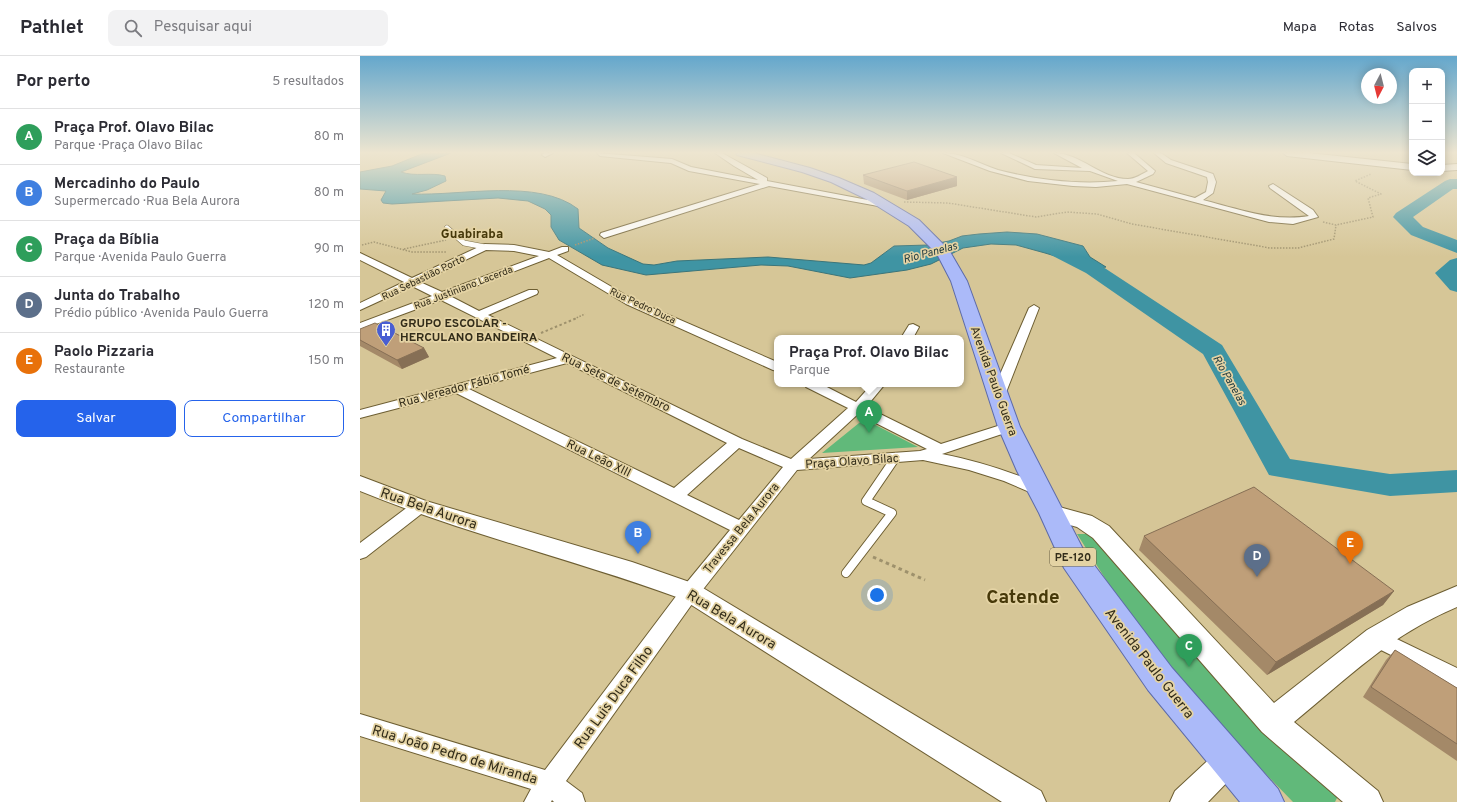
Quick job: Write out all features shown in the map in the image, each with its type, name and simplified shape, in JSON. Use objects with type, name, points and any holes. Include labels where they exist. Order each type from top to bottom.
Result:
[{"type":"main road","name":"PE-120","points":[[851,188],[886,205]]},
{"type":"main road","name":"Avenida Paulo Guerra","points":[[886,205],[914,223],[931,238],[954,269],[1009,427],[1074,560],[1126,634],[1228,761],[1265,802]]},
{"type":"street","points":[[604,235],[759,188]]},
{"type":"street","points":[[785,188],[886,205]]},
{"type":"street","points":[[1149,188],[1269,220],[1293,222],[1314,218],[1310,212],[1276,188]]},
{"type":"street","points":[[1196,200],[1209,193],[1210,188]]},
{"type":"street","name":"Rua Pedro Duca","points":[[481,250],[514,248],[550,255],[573,267],[616,295],[774,366]]},
{"type":"street","name":"Rua Justiniano Lacerda","points":[[360,326],[565,249]]},
{"type":"street","name":"Rua Sebastião Porto","points":[[360,307],[481,250]]},
{"type":"street","name":"Rua Sete de Setembro","points":[[360,256],[412,283],[737,442],[793,465]]},
{"type":"street","points":[[478,315],[533,292]]},
{"type":"street","points":[[998,395],[1034,308]]},
{"type":"street","points":[[909,335],[913,327]]},
{"type":"street","name":"Rua Vereador Fábio Tomé","points":[[360,414],[568,359]]},
{"type":"street","points":[[817,387],[940,450]]},
{"type":"street","name":"Praça Olavo Bilac","points":[[793,465],[858,408],[876,387]]},
{"type":"street","name":"Rua Leão XIII","points":[[457,388],[741,528]]},
{"type":"street","name":"Praça Olavo Bilac","points":[[793,465],[921,456],[1009,427]]},
{"type":"street","points":[[676,496],[737,442]]},
{"type":"street","name":"Praça Olavo Bilac","points":[[921,456],[971,464],[1009,477],[1039,490]]},
{"type":"street","name":"Travessa Bela Aurora","points":[[690,592],[793,465]]},
{"type":"street","name":"Rua Bela Aurora","points":[[360,483],[419,507],[632,571],[690,592],[1030,802]]},
{"type":"street","points":[[360,552],[419,507]]},
{"type":"street","points":[[1052,513],[1076,518],[1095,527],[1101,532],[1272,722],[1366,802]]},
{"type":"street","name":"Rua Luis Duca Filho","points":[[536,802],[690,592]]},
{"type":"street","points":[[1272,722],[1304,698],[1338,668],[1376,638],[1397,624],[1457,596]]},
{"type":"street","points":[[1376,638],[1457,678]]},
{"type":"street","name":"Rua João Pedro de Miranda","points":[[360,726],[550,783]]},
{"type":"street","points":[[1186,802],[1228,761]]},
{"type":"street","points":[[550,783],[573,802]]},
{"type":"lane","points":[[448,228],[464,243],[481,250]]},
{"type":"lane","points":[[846,573],[892,512],[866,501],[896,458]]},
{"type":"path","points":[[886,205],[909,202],[948,203],[1036,217],[1067,212],[1097,214],[1132,224],[1226,238],[1270,248],[1298,248],[1334,239],[1336,225],[1373,217],[1368,198],[1381,194],[1369,188]]},
{"type":"path","points":[[565,249],[604,235]]},
{"type":"path","points":[[401,250],[458,237]]},
{"type":"path","points":[[360,246],[374,242],[412,252],[481,250]]},
{"type":"path","points":[[528,339],[585,314]]},
{"type":"path","points":[[862,552],[925,580]]},
{"type":"green space","points":[[864,419],[918,447],[822,453]]},
{"type":"green space","points":[[1077,534],[1094,534],[1339,794],[1335,802],[1293,802],[1223,730],[1125,610]]},
{"type":"water","points":[[432,188],[412,194],[476,191],[521,191],[542,194],[561,200],[578,209],[579,228],[608,248],[643,264],[654,265],[677,261],[768,257],[864,265],[871,263],[894,246],[928,245],[949,241],[962,236],[1007,232],[1037,234],[1083,246],[1090,257],[1106,267],[1084,270],[1065,259],[1045,253],[1016,245],[991,244],[963,248],[931,264],[907,270],[850,278],[788,266],[761,265],[646,275],[602,265],[559,240],[551,227],[551,215],[545,209],[528,201],[498,198],[392,204],[383,203],[381,200],[386,191],[360,189]]},
{"type":"building","points":[[898,188],[918,188],[907,191]]},
{"type":"building","points":[[375,323],[424,348],[397,360],[360,340],[360,329]]},
{"type":"building","points":[[1254,487],[1394,591],[1276,662],[1144,536]]},
{"type":"building","points":[[1395,650],[1457,688],[1457,744],[1371,687]]},
{"type":"waterway","name":"Rio Panelas","points":[[1444,188],[1402,217],[1417,231],[1457,247]]},
{"type":"waterway","name":"Rio Panelas","points":[[1058,251],[1093,269],[1213,350],[1280,468],[1390,485],[1457,481]]},
{"type":"waterway","name":"Rio Panelas","points":[[1457,264],[1445,273],[1457,286]]},
{"type":"place","name":"GRUPO ESCOLAR - HERCULANO BANDEIRA","points":[[386,347]]},
{"type":"place","name":"Praça Prof. Olavo Bilac","points":[[869,433]]},
{"type":"place","name":"Mercadinho do Paulo","points":[[638,554]]},
{"type":"place","name":"Paolo Pizzaria","points":[[1350,564]]},
{"type":"place","name":"Junta do Trabalho","points":[[1257,577]]},
{"type":"place","name":"Praça da Bíblia","points":[[1189,667]]},
{"type":"district","name":"Guabiraba","points":[[472,233]]},
{"type":"district","name":"Catende","points":[[1023,596]]}]
